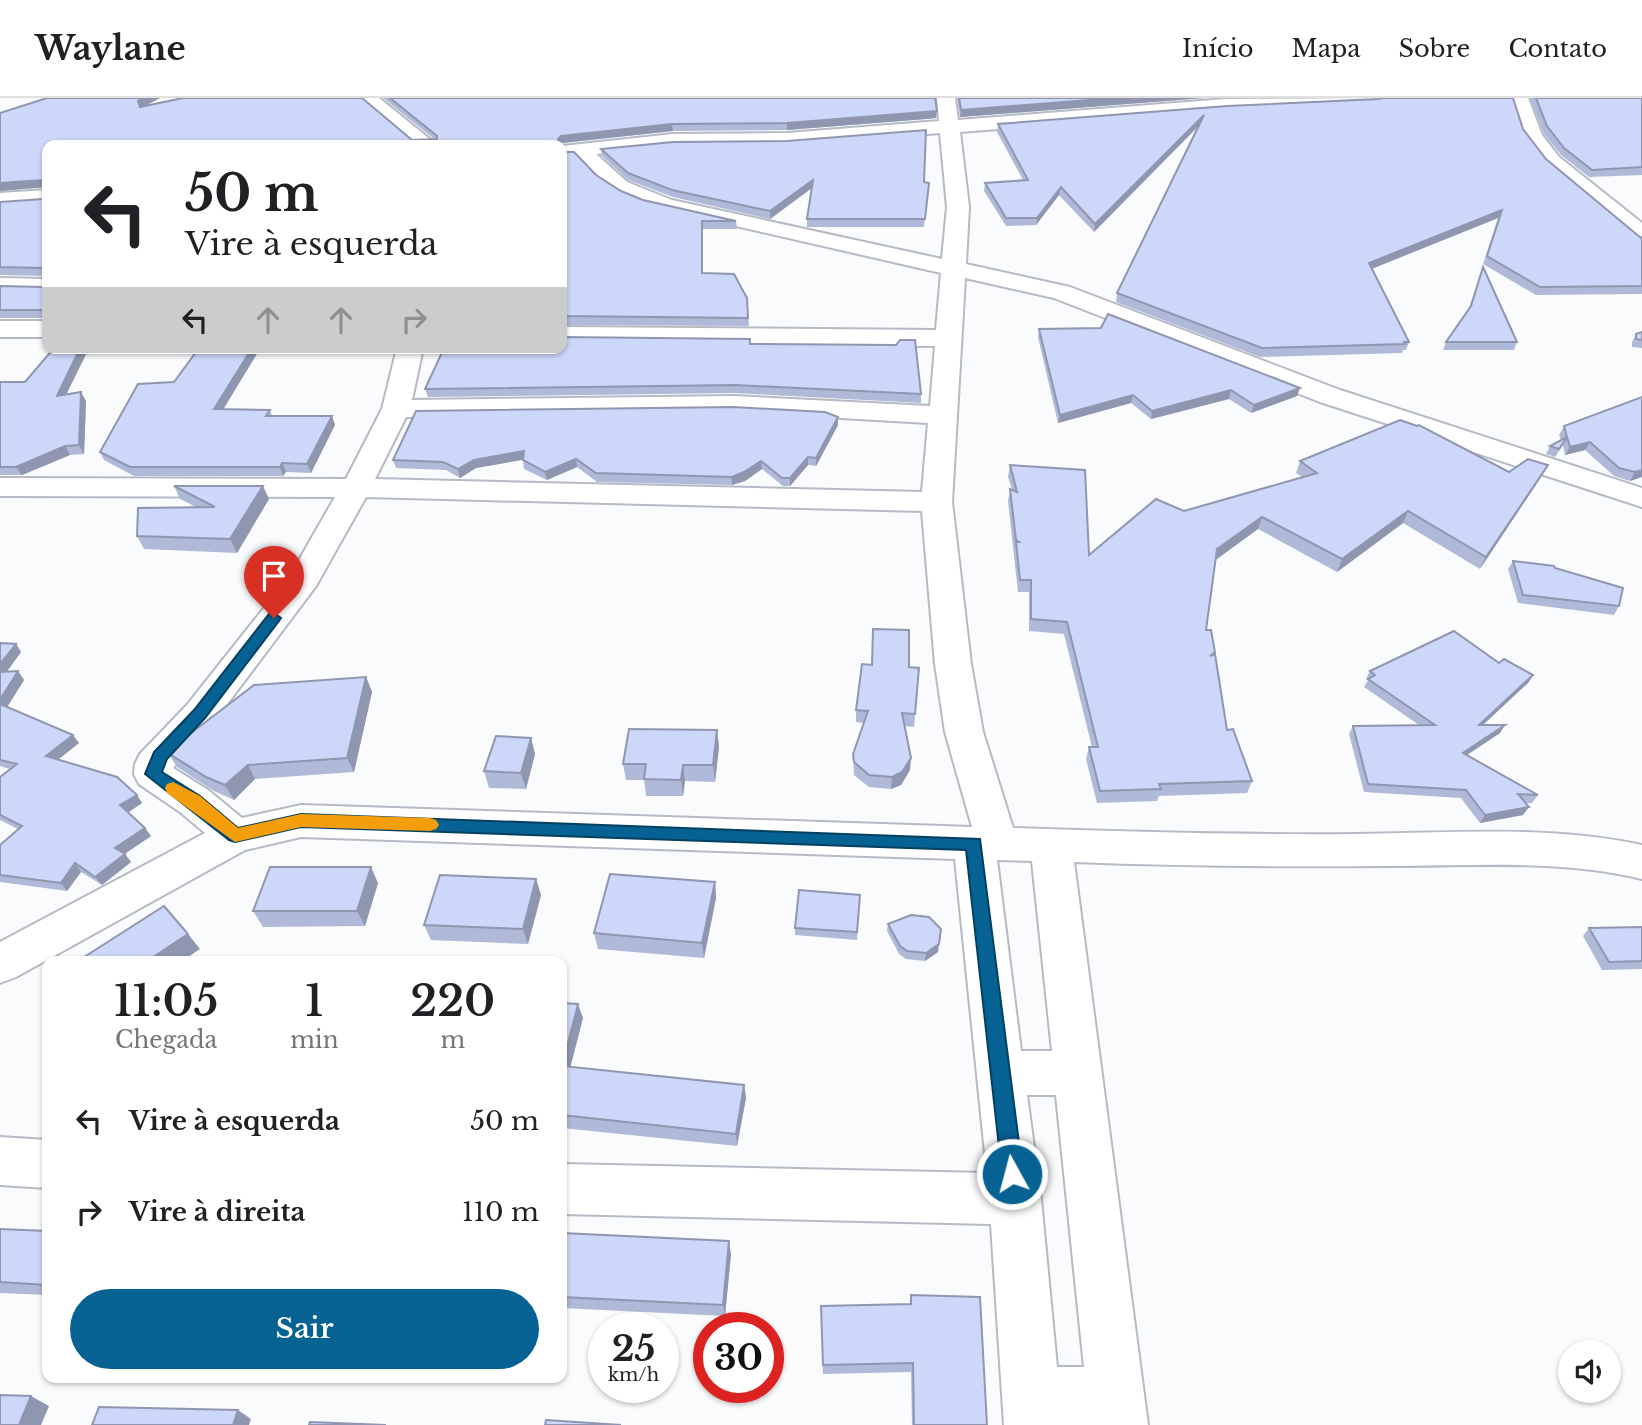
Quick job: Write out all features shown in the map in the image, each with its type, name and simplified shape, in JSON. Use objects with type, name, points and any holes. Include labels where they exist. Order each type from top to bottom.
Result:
[{"type":"street","points":[[367,98],[421,140]]},
{"type":"street","points":[[572,151],[673,140],[787,139],[947,112],[1377,98]]},
{"type":"street","points":[[1519,98],[1532,136],[1552,161],[1642,234]]},
{"type":"street","points":[[947,112],[958,206],[937,502],[953,664],[986,844],[1000,1072],[1015,1199],[1032,1410],[1117,1410],[1051,846]]},
{"type":"street","points":[[572,151],[620,190],[667,205],[1061,292],[1330,396],[1642,498]]},
{"type":"street","points":[[0,200],[42,197]]},
{"type":"street","points":[[0,285],[42,286]]},
{"type":"street","points":[[0,329],[42,328]]},
{"type":"street","points":[[567,335],[950,338]]},
{"type":"street","points":[[235,836],[194,801],[153,774],[155,764],[200,714],[304,579],[356,488],[396,409],[410,354]]},
{"type":"street","points":[[396,409],[735,404],[943,415]]},
{"type":"street","points":[[0,487],[356,488],[937,502]]},
{"type":"street","points":[[0,964],[235,836],[301,821],[1219,851],[1532,849],[1602,853],[1642,862]]},
{"type":"street","points":[[1000,1072],[1077,1074]]},
{"type":"street","points":[[0,1161],[42,1164]]},
{"type":"street","points":[[567,1189],[1015,1199]]},
{"type":"building","points":[[47,98],[143,98],[138,101],[140,107],[183,98],[362,98],[412,140],[42,140],[42,180],[0,183],[0,113]]},
{"type":"building","points":[[390,98],[935,98],[937,111],[787,123],[672,124],[561,136],[558,139],[412,140],[437,139],[437,136]]},
{"type":"building","points":[[959,98],[1115,98],[961,110]]},
{"type":"building","points":[[1382,98],[1513,98],[1523,129],[1546,159],[1642,237],[1642,286],[1540,287],[1487,256],[1502,210],[1369,263],[1409,342],[1262,348],[1117,293],[1204,115],[1095,224],[1061,187],[1037,218],[1006,218],[985,183],[1028,180],[998,124],[1227,106]]},
{"type":"building","points":[[1536,98],[1642,98],[1642,167],[1592,170],[1564,148],[1547,126]]},
{"type":"building","points":[[926,130],[924,182],[929,183],[925,219],[807,219],[813,180],[770,211],[672,190],[628,173],[601,149],[673,142],[787,141]]},
{"type":"building","points":[[567,152],[574,152],[596,175],[621,191],[643,200],[736,221],[702,221],[702,273],[734,274],[747,298],[748,318],[567,316]]},
{"type":"building","points":[[42,199],[42,268],[0,267],[0,202]]},
{"type":"building","points":[[1483,267],[1517,342],[1446,342],[1471,306]]},
{"type":"building","points":[[0,286],[42,287],[42,310],[0,310]]},
{"type":"building","points":[[1108,314],[1300,388],[1254,405],[1231,390],[1152,411],[1133,395],[1060,415],[1039,329],[1101,328]]},
{"type":"building","points":[[1642,332],[1642,340],[1636,339],[1636,334]]},
{"type":"building","points":[[567,337],[750,339],[750,344],[896,345],[900,340],[915,340],[921,394],[735,385],[425,389],[441,354],[567,354]]},
{"type":"building","points":[[49,354],[77,354],[57,396],[81,392],[79,445],[65,446],[16,467],[0,467],[0,382],[25,382]]},
{"type":"building","points":[[195,354],[248,354],[214,409],[270,410],[266,416],[332,416],[307,464],[282,463],[280,467],[130,467],[100,452],[138,384],[174,382]]},
{"type":"building","points":[[1642,397],[1642,470],[1635,472],[1619,468],[1590,442],[1570,447],[1564,426]]},
{"type":"building","points":[[734,407],[825,412],[838,417],[816,458],[808,457],[790,478],[782,478],[761,461],[732,477],[596,473],[576,459],[545,472],[523,460],[524,451],[474,460],[458,469],[443,462],[393,460],[416,411]]},
{"type":"building","points":[[1400,420],[1419,425],[1509,472],[1528,459],[1548,465],[1486,557],[1408,511],[1342,559],[1262,517],[1217,549],[1206,630],[1211,630],[1215,652],[1210,656],[1215,654],[1227,730],[1233,729],[1252,781],[1159,784],[1161,789],[1100,791],[1089,747],[1098,747],[1067,622],[1031,619],[1031,580],[1020,580],[1016,542],[1019,542],[1016,540],[1010,489],[1017,492],[1010,465],[1085,470],[1089,555],[1156,499],[1184,511],[1317,473],[1300,461]]},
{"type":"building","points":[[1567,437],[1559,449],[1550,446]]},
{"type":"building","points":[[174,486],[263,486],[230,539],[137,536],[138,508],[215,507]]},
{"type":"building","points":[[1513,561],[1554,566],[1623,588],[1619,606],[1523,595]]},
{"type":"building","points":[[873,629],[909,630],[909,667],[919,668],[915,714],[902,713],[911,758],[902,772],[892,777],[869,775],[854,762],[853,754],[868,711],[856,710],[862,664],[872,665]]},
{"type":"building","points":[[1454,631],[1499,663],[1504,659],[1533,675],[1479,725],[1505,725],[1463,753],[1538,795],[1518,794],[1529,807],[1485,815],[1466,790],[1368,784],[1353,726],[1435,725],[1368,679],[1375,675],[1370,671]]},
{"type":"building","points":[[0,643],[16,644],[0,664]]},
{"type":"building","points":[[18,671],[0,700],[0,672]]},
{"type":"building","points":[[366,677],[347,758],[248,765],[225,785],[206,777],[168,753],[254,685]]},
{"type":"building","points":[[0,704],[73,735],[46,756],[117,777],[137,795],[120,805],[145,828],[115,848],[125,854],[95,877],[75,863],[61,883],[0,875],[0,845],[22,826],[0,815],[0,777],[17,764],[0,760]]},
{"type":"building","points":[[629,729],[717,730],[713,765],[683,765],[681,780],[644,779],[646,764],[623,764]]},
{"type":"building","points":[[496,736],[531,738],[521,773],[484,771]]},
{"type":"building","points":[[270,867],[371,867],[357,911],[253,911]]},
{"type":"building","points":[[610,874],[715,882],[702,943],[594,933]]},
{"type":"building","points":[[440,875],[536,879],[523,929],[424,925]]},
{"type":"building","points":[[799,890],[860,895],[857,932],[795,928]]},
{"type":"building","points":[[164,906],[188,934],[155,956],[86,956]]},
{"type":"building","points":[[911,915],[929,917],[941,929],[939,944],[926,953],[907,951],[900,946],[888,924]]},
{"type":"building","points":[[1642,927],[1642,961],[1609,962],[1589,928]]},
{"type":"building","points":[[567,1003],[578,1004],[567,1047]]},
{"type":"building","points":[[567,1067],[744,1085],[736,1134],[567,1116]]},
{"type":"building","points":[[0,1229],[42,1231],[42,1285],[0,1282]]},
{"type":"building","points":[[567,1233],[729,1241],[723,1305],[567,1297]]},
{"type":"building","points":[[911,1295],[980,1297],[987,1425],[914,1425],[913,1363],[823,1365],[821,1306],[911,1304]]},
{"type":"building","points":[[0,1395],[31,1396],[19,1425],[0,1425]]},
{"type":"building","points":[[99,1407],[238,1410],[233,1425],[92,1425]]},
{"type":"building","points":[[546,1420],[621,1425],[545,1425]]},
{"type":"building","points":[[310,1422],[386,1425],[309,1425]]},
{"type":"slow traffic","points":[[173,788],[194,801],[235,836],[301,821],[430,825]]},
{"type":"route","points":[[274,618],[200,714],[160,757],[153,774],[194,801],[235,836],[301,821],[974,844],[1012,1174]]}]
